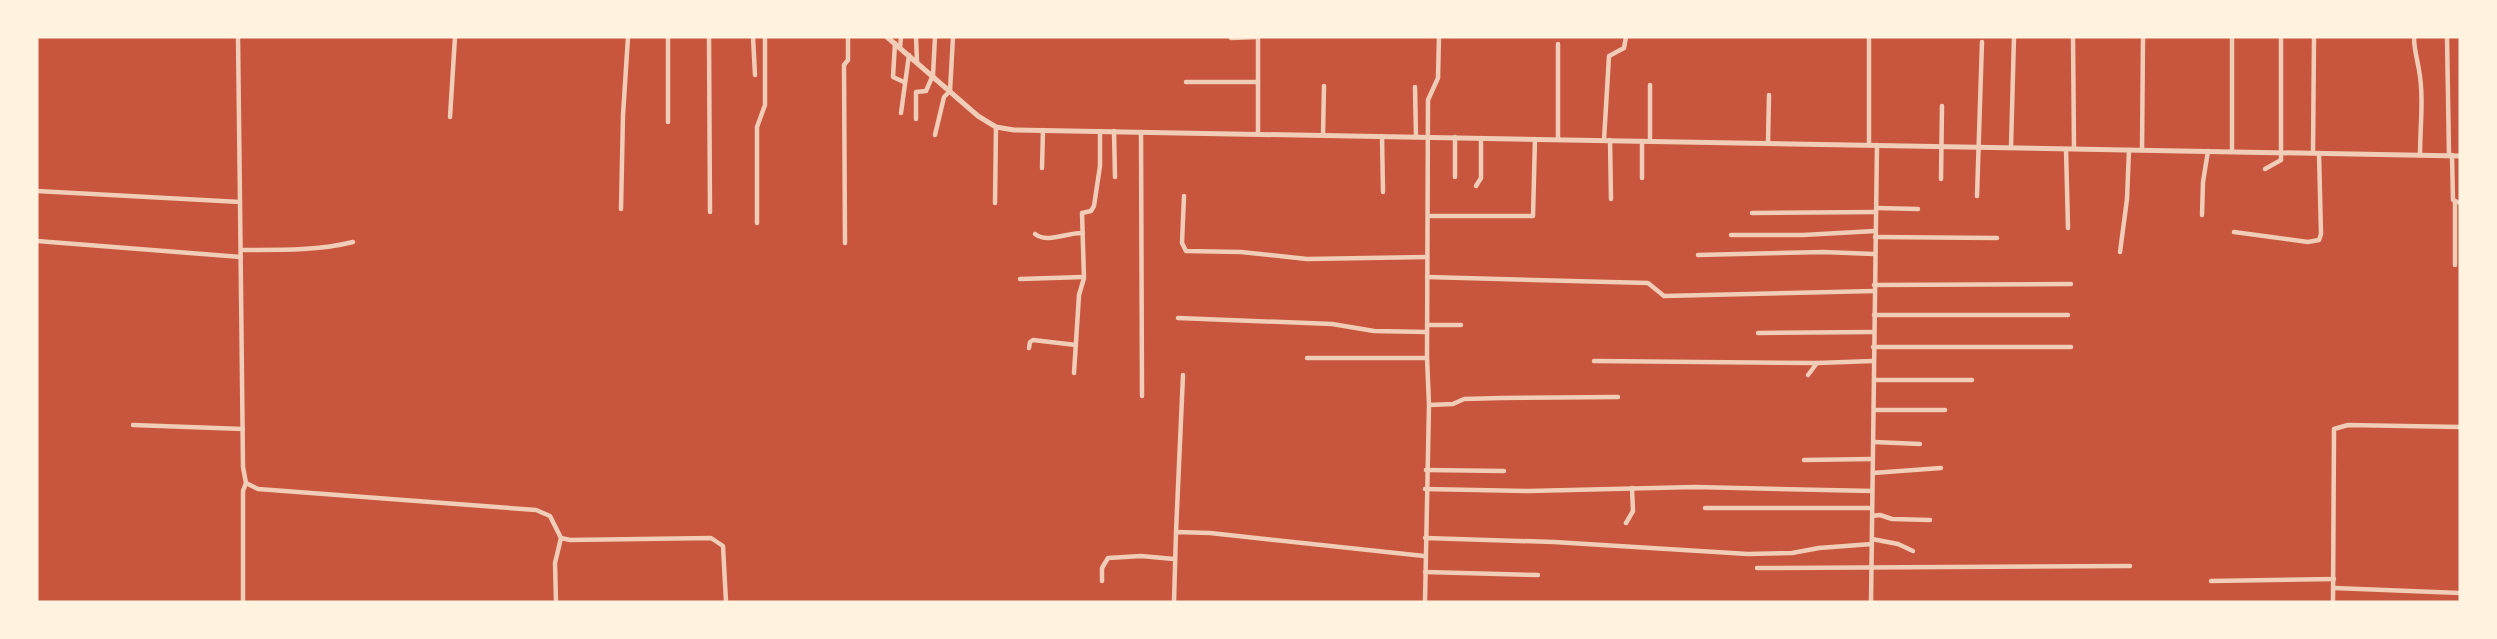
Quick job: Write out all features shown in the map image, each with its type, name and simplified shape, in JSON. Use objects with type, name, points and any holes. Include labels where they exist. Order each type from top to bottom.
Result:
[{"type":"street","points":[[238,37],[243,467],[246,483],[243,491],[243,602]]},
{"type":"street","points":[[450,117],[455,37]]},
{"type":"street","points":[[621,209],[628,37]]},
{"type":"street","points":[[668,37],[668,122]]},
{"type":"street","points":[[709,37],[710,212]]},
{"type":"street","points":[[753,37],[755,75]]},
{"type":"street","points":[[757,223],[757,127],[765,105],[765,37]]},
{"type":"street","points":[[845,243],[844,65],[848,60],[848,37]]},
{"type":"street","points":[[887,37],[978,116],[996,127],[1141,132],[2460,156]]},
{"type":"street","points":[[900,48],[901,37]]},
{"type":"street","points":[[916,37],[917,62]]},
{"type":"street","points":[[916,119],[916,92],[926,91],[933,75],[935,37]]},
{"type":"street","points":[[935,135],[944,97],[950,91],[953,37]]},
{"type":"street","points":[[1231,38],[1258,37],[1258,134]]},
{"type":"street","points":[[1425,602],[1425,489],[1429,405],[1428,100],[1438,78],[1438,37]]},
{"type":"street","points":[[1611,199],[1607,140],[1609,56],[1624,48],[1626,37]]},
{"type":"street","points":[[1868,37],[1869,145]]},
{"type":"street","points":[[2011,148],[2014,37]]},
{"type":"street","points":[[2073,37],[2074,149]]},
{"type":"street","points":[[2142,150],[2143,37]]},
{"type":"street","points":[[2232,37],[2232,152]]},
{"type":"street","points":[[2265,169],[2280,162],[2281,37]]},
{"type":"street","points":[[2234,232],[2295,241],[2319,240],[2321,234],[2316,153],[2314,37]]},
{"type":"street","points":[[2414,37],[2415,58],[2419,70],[2420,155]]},
{"type":"street","points":[[2447,37],[2453,196],[2458,202],[2455,265]]},
{"type":"street","points":[[1977,196],[1982,42]]},
{"type":"street","points":[[895,43],[893,77],[904,82]]},
{"type":"street","points":[[1558,44],[1558,139]]},
{"type":"street","points":[[901,113],[909,55]]},
{"type":"street","points":[[1186,82],[1258,82]]},
{"type":"street","points":[[1650,85],[1650,141]]},
{"type":"street","points":[[1323,135],[1324,86]]},
{"type":"street","points":[[1415,87],[1416,137]]},
{"type":"street","points":[[1768,143],[1769,95]]},
{"type":"street","points":[[1941,179],[1942,106]]},
{"type":"street","points":[[995,203],[996,127]]},
{"type":"street","points":[[1042,169],[1043,130]]},
{"type":"street","points":[[1074,373],[1079,295],[1083,277],[1082,213],[1091,211],[1094,205],[1100,166],[1100,131]]},
{"type":"street","points":[[1114,131],[1115,177]]},
{"type":"street","points":[[1141,132],[1142,396]]},
{"type":"street","points":[[1382,136],[1383,192]]},
{"type":"street","points":[[1455,138],[1455,177]]},
{"type":"street","points":[[1476,186],[1481,178],[1481,138]]},
{"type":"street","points":[[1429,216],[1533,216],[1535,139]]},
{"type":"street","points":[[1642,141],[1642,178]]},
{"type":"street","points":[[1871,602],[1877,145]]},
{"type":"street","points":[[2066,149],[2068,228]]},
{"type":"street","points":[[2120,252],[2127,200],[2129,150]]},
{"type":"street","points":[[2202,215],[2208,151]]},
{"type":"street","points":[[37,191],[240,202]]},
{"type":"street","points":[[1184,195],[1182,243],[1186,251],[1241,251],[1307,259],[1427,257]]},
{"type":"street","points":[[1752,213],[1918,209]]},
{"type":"street","points":[[1035,234],[1046,238],[1083,233]]},
{"type":"street","points":[[1731,234],[1875,234],[1997,238]]},
{"type":"street","points":[[37,241],[241,253],[337,246],[354,242]]},
{"type":"street","points":[[1698,255],[1823,252],[1874,254]]},
{"type":"street","points":[[1020,279],[1083,277]]},
{"type":"street","points":[[1427,277],[1648,283],[1664,296],[1875,292]]},
{"type":"street","points":[[1874,285],[2071,284]]},
{"type":"street","points":[[1874,316],[2068,315]]},
{"type":"street","points":[[1178,318],[1332,324],[1374,331],[1427,332]]},
{"type":"street","points":[[1427,325],[1461,325]]},
{"type":"street","points":[[1758,333],[1873,332]]},
{"type":"street","points":[[1029,348],[1033,340],[1076,345]]},
{"type":"street","points":[[1873,347],[2071,347]]},
{"type":"street","points":[[1307,358],[1427,358]]},
{"type":"street","points":[[1594,361],[1873,361]]},
{"type":"street","points":[[1808,375],[1816,363]]},
{"type":"street","points":[[1174,602],[1183,375]]},
{"type":"street","points":[[1874,380],[1972,380]]},
{"type":"street","points":[[1429,405],[1453,404],[1464,399],[1618,397]]},
{"type":"street","points":[[1874,410],[1945,410]]},
{"type":"street","points":[[133,425],[243,429]]},
{"type":"street","points":[[2333,602],[2334,429],[2348,425],[2460,427]]},
{"type":"street","points":[[1874,442],[1920,443]]},
{"type":"street","points":[[1804,460],[1872,459]]},
{"type":"street","points":[[1873,473],[1941,468]]},
{"type":"street","points":[[1426,470],[1504,471]]},
{"type":"street","points":[[246,483],[258,489],[536,510],[550,516],[561,538],[555,563],[555,602]]},
{"type":"street","points":[[1626,523],[1633,511],[1632,488]]},
{"type":"street","points":[[1425,489],[1872,491]]},
{"type":"street","points":[[1705,508],[1871,508]]},
{"type":"street","points":[[1872,516],[1930,520]]},
{"type":"street","points":[[1176,533],[1210,533],[1424,556]]},
{"type":"street","points":[[561,538],[690,538],[718,541],[724,550],[726,602]]},
{"type":"street","points":[[1425,538],[1554,542],[1748,554],[1792,553],[1872,541],[1898,544],[1913,551]]},
{"type":"street","points":[[1102,581],[1102,568],[1108,558],[1141,556],[1174,559]]},
{"type":"street","points":[[1757,568],[2130,566]]},
{"type":"street","points":[[1425,572],[1538,575]]},
{"type":"street","points":[[2211,581],[2334,579]]},
{"type":"street","points":[[2334,588],[2460,593]]}]
